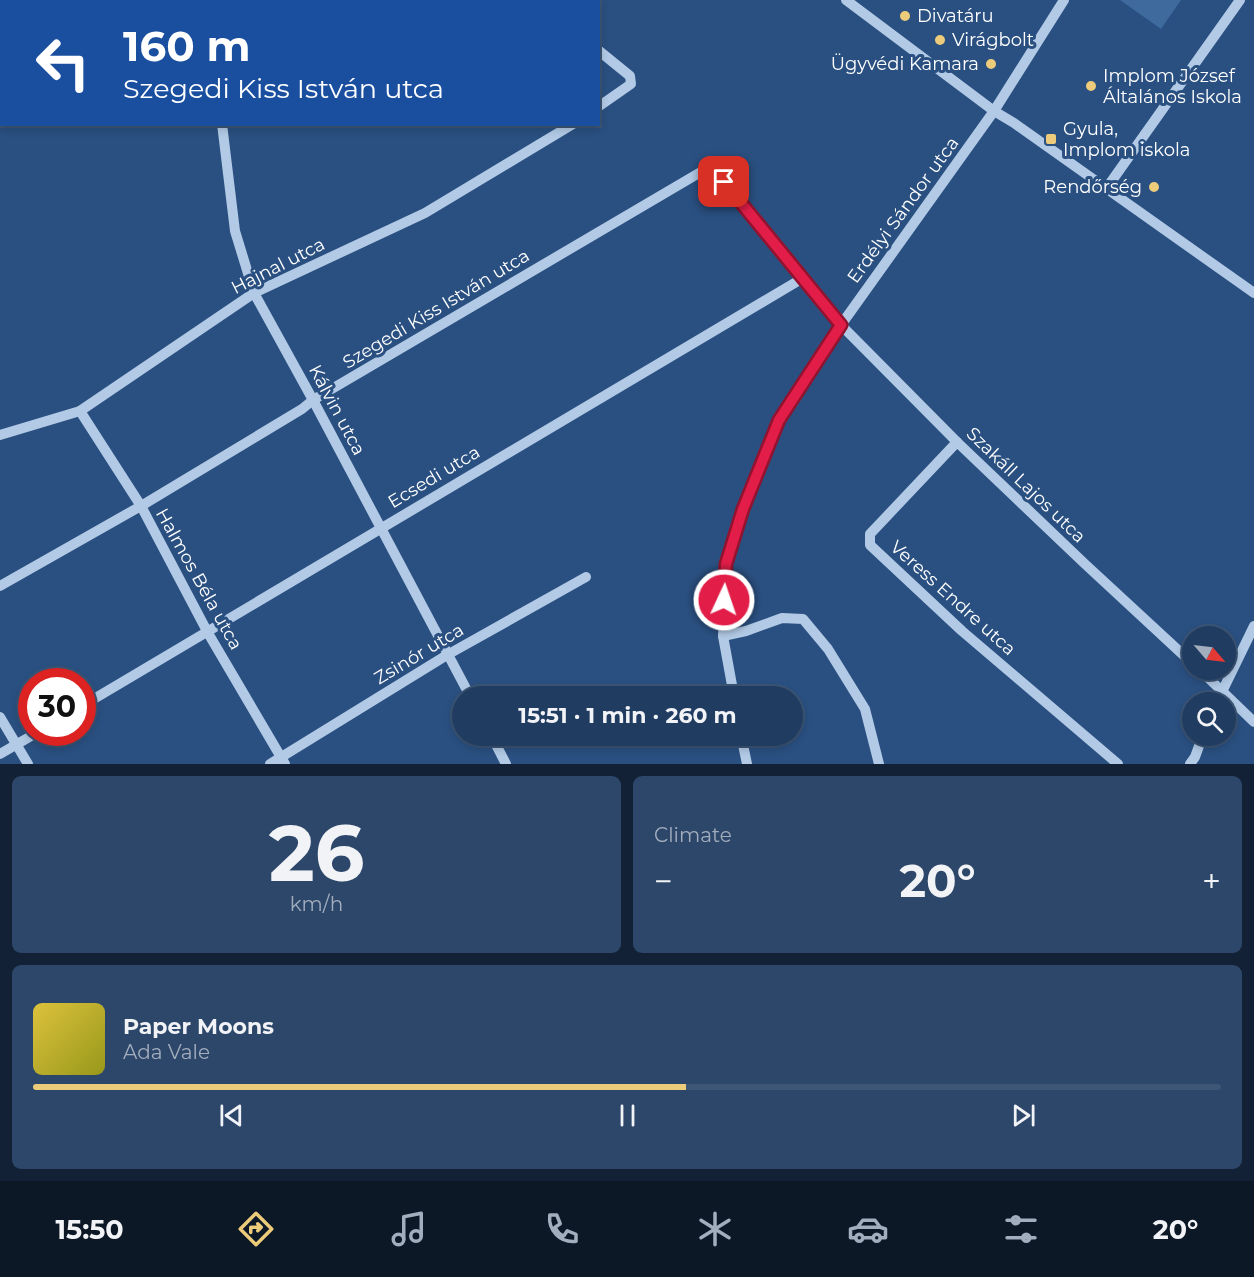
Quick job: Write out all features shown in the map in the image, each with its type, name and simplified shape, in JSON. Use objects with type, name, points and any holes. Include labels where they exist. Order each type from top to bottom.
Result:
[{"type":"street","points":[[846,0],[994,111],[1254,293]]},
{"type":"street","name":"Erdélyi Sándor utca","points":[[732,686],[723,636],[726,564],[743,509],[779,420],[841,325],[994,111],[1064,0]]},
{"type":"street","points":[[1106,189],[1240,0]]},
{"type":"street","points":[[600,52],[630,76],[631,84],[600,107]]},
{"type":"street","name":"Kálvin utca","points":[[222,126],[235,231],[254,293],[464,686]]},
{"type":"street","name":"Hajnal utca","points":[[0,435],[80,411],[254,293],[425,213],[570,126]]},
{"type":"street","name":"Szegedi Kiss István utca","points":[[0,586],[141,506],[313,400],[711,166],[841,325]]},
{"type":"street","name":"Ecsedi utca","points":[[96,698],[803,278]]},
{"type":"street","name":"Szakáll Lajos utca","points":[[841,325],[957,442],[1182,654]]},
{"type":"street","name":"Halmos Béla utca","points":[[80,411],[141,506],[208,633],[284,761]]},
{"type":"street","name":"Veress Endre utca","points":[[957,442],[870,534],[870,545],[962,631],[1118,764]]},
{"type":"street","name":"Zsinór utca","points":[[270,764],[284,761],[447,655],[586,577]]},
{"type":"street","points":[[723,636],[746,631],[782,618],[803,618],[828,649],[865,709],[879,764]]},
{"type":"street","points":[[1221,690],[1254,626]]},
{"type":"street","points":[[1211,680],[1254,722]]},
{"type":"street","points":[[0,717],[28,764]]},
{"type":"street","points":[[0,754],[16,744]]},
{"type":"street","points":[[497,746],[506,764]]},
{"type":"street","points":[[743,746],[747,764]]},
{"type":"street","points":[[1190,764],[1199,746]]},
{"type":"shaded area","points":[[1120,0],[1181,0],[1161,29]]},
{"type":"place","name":"Divatáru","points":[[905,16]]},
{"type":"place","name":"Virágbolt","points":[[940,40]]},
{"type":"place","name":"Ügyvédi Kamara","points":[[991,64]]},
{"type":"place","name":"Implom József Általános Iskola","points":[[1091,86]]},
{"type":"place","name":"Gyula, Implom iskola","points":[[1051,139]]},
{"type":"place","name":"Rendőrség","points":[[1154,187]]},
{"type":"route","points":[[724,182],[841,325],[779,420],[743,509],[726,564],[724,600]]}]
